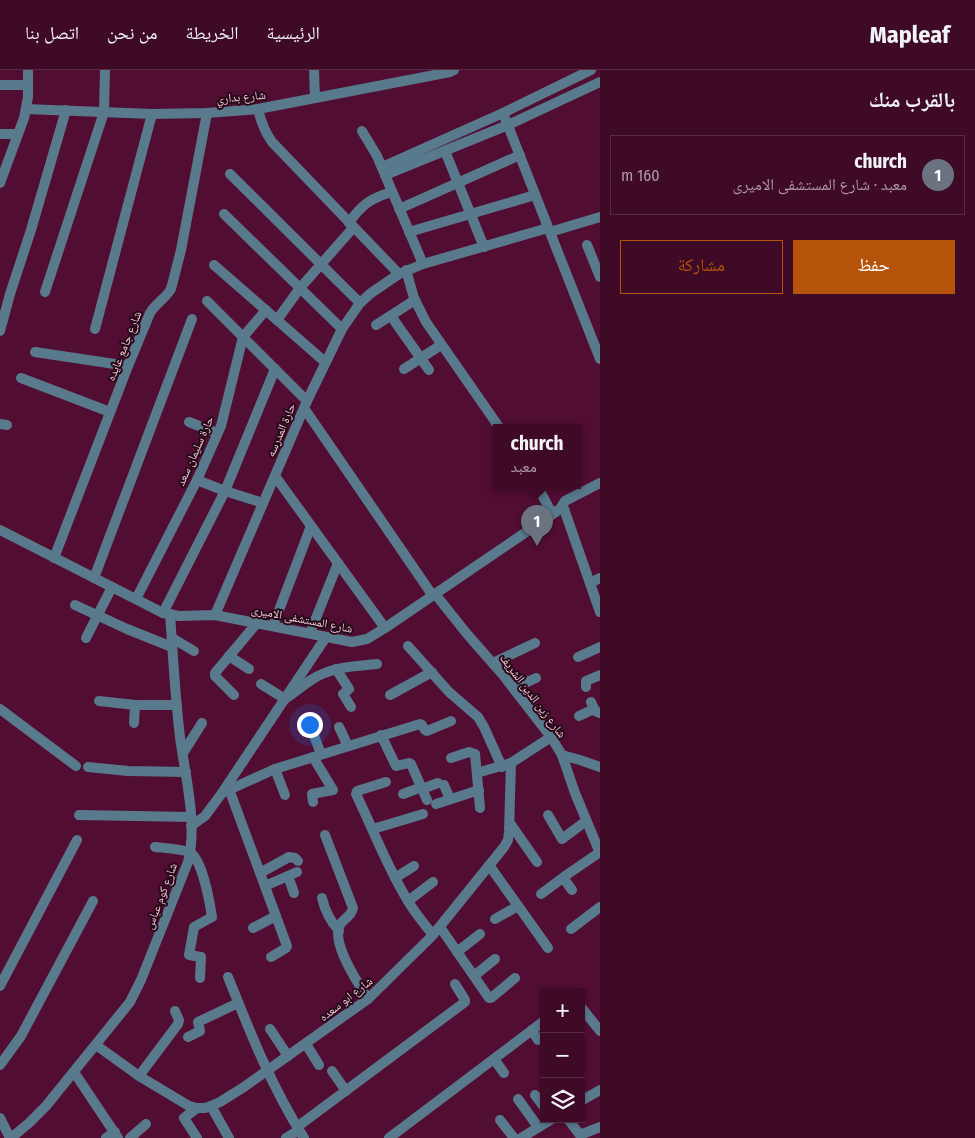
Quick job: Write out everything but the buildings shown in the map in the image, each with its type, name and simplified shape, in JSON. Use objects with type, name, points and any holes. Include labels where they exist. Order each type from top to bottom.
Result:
[{"type":"street","points":[[0,183],[3,169],[26,109],[28,70]]},
{"type":"street","points":[[45,292],[104,112],[105,70]]},
{"type":"street","points":[[314,70],[315,98]]},
{"type":"street","name":"شارع بداري","points":[[26,109],[152,114],[258,109],[454,70]]},
{"type":"street","points":[[383,171],[591,70]]},
{"type":"street","points":[[383,171],[445,151],[508,125],[600,82]]},
{"type":"street","points":[[0,85],[28,85]]},
{"type":"street","points":[[258,109],[265,132],[272,142],[351,225],[402,272],[426,322],[497,424]]},
{"type":"street","points":[[0,331],[10,294],[32,230],[66,110]]},
{"type":"street","name":"شارع جامع عايده","points":[[54,558],[150,313],[168,295],[171,289],[181,250],[206,112]]},
{"type":"street","points":[[503,113],[549,230],[595,333],[600,359]]},
{"type":"street","points":[[95,329],[152,114]]},
{"type":"street","points":[[362,131],[377,156],[422,264]]},
{"type":"street","points":[[0,134],[18,134]]},
{"type":"street","points":[[445,151],[484,247]]},
{"type":"street","points":[[399,209],[520,155]]},
{"type":"street","points":[[230,174],[360,303]]},
{"type":"street","points":[[277,320],[300,288],[351,225],[356,211],[367,202],[392,192]]},
{"type":"street","points":[[409,232],[535,195]]},
{"type":"street","points":[[224,214],[342,329]]},
{"type":"street","name":"حارة المدرسه","points":[[214,616],[305,404],[342,329],[360,303],[383,284],[402,272],[422,264],[600,217]]},
{"type":"street","points":[[587,245],[600,277]]},
{"type":"street","points":[[214,265],[325,362]]},
{"type":"street","points":[[376,325],[415,300]]},
{"type":"street","name":"شارع زين الدين الشريف","points":[[207,301],[275,369],[305,404],[434,596],[514,688],[551,737],[562,755],[586,821],[600,852]]},
{"type":"street","name":"حارة سليمان سعد","points":[[136,599],[197,480],[218,433],[243,337],[266,310]]},
{"type":"street","points":[[391,316],[429,370]]},
{"type":"street","points":[[94,578],[192,319]]},
{"type":"street","points":[[404,369],[441,345]]},
{"type":"street","points":[[35,352],[128,366]]},
{"type":"street","points":[[166,613],[225,491],[275,369]]},
{"type":"street","points":[[20,378],[110,412]]},
{"type":"street","points":[[189,422],[218,433]]},
{"type":"street","points":[[275,476],[385,628]]},
{"type":"street","points":[[197,480],[263,503]]},
{"type":"street","name":"شارع المستشفى الاميرى","points":[[0,530],[166,613],[179,616],[214,616],[352,642],[367,639],[385,628],[552,514],[563,506],[565,501],[599,485]]},
{"type":"street","points":[[539,489],[552,514]]},
{"type":"street","points":[[563,506],[595,580],[600,612]]},
{"type":"street","points":[[273,626],[311,526]]},
{"type":"street","points":[[310,633],[338,563]]},
{"type":"street","points":[[86,638],[112,586]]},
{"type":"street","points":[[75,605],[127,629],[172,642],[194,651]]},
{"type":"street","name":"شارع كوم عباس","points":[[11,1138],[46,1106],[130,1002],[136,992],[190,853],[191,821],[177,705],[172,642],[166,613]]},
{"type":"street","points":[[234,695],[214,675],[257,623]]},
{"type":"street","points":[[79,815],[191,821],[205,816],[226,791],[326,637]]},
{"type":"street","points":[[493,663],[535,643]]},
{"type":"street","points":[[408,646],[449,692],[482,722],[506,765]]},
{"type":"street","points":[[578,658],[600,647]]},
{"type":"street","points":[[229,656],[249,669]]},
{"type":"street","points":[[285,699],[311,680],[328,672],[336,669],[377,664]]},
{"type":"street","points":[[336,669],[349,689],[343,694],[351,707]]},
{"type":"street","points":[[390,695],[432,672]]},
{"type":"street","points":[[586,687],[586,681],[600,675]]},
{"type":"street","points":[[514,688],[536,678]]},
{"type":"street","points":[[261,684],[285,699]]},
{"type":"street","points":[[99,701],[135,705],[177,705]]},
{"type":"street","points":[[134,723],[135,705]]},
{"type":"street","points":[[579,716],[595,708]]},
{"type":"street","points":[[0,710],[76,766]]},
{"type":"street","points":[[226,791],[275,769],[381,735],[420,724],[427,731],[451,721]]},
{"type":"street","points":[[183,753],[202,723]]},
{"type":"street","points":[[340,727],[348,746]]},
{"type":"street","points":[[312,802],[312,794],[333,790],[317,756],[313,733]]},
{"type":"street","points":[[381,735],[396,766],[410,763],[431,802],[450,799],[478,790]]},
{"type":"street","points":[[477,774],[506,765],[551,737]]},
{"type":"street","points":[[451,758],[469,752],[475,754],[480,808]]},
{"type":"street","points":[[562,755],[600,766]]},
{"type":"street","name":"شارع ابو سعده","points":[[198,1108],[211,1106],[232,1095],[368,999],[436,931],[508,840],[510,823],[506,765]]},
{"type":"street","points":[[88,768],[186,772]]},
{"type":"street","points":[[275,769],[285,795]]},
{"type":"street","points":[[386,782],[356,792],[395,878],[418,917],[436,931],[457,952],[490,998],[515,978]]},
{"type":"street","points":[[403,794],[441,784],[450,799]]},
{"type":"street","points":[[226,791],[260,873],[287,946],[271,957]]},
{"type":"street","points":[[373,829],[422,814]]},
{"type":"street","points":[[548,815],[562,839],[586,821]]},
{"type":"street","points":[[510,823],[538,862]]},
{"type":"street","points":[[325,835],[353,908],[351,915],[340,924],[340,942],[346,960],[368,999]]},
{"type":"street","points":[[0,986],[77,840]]},
{"type":"street","points":[[155,847],[190,853],[200,867],[212,916],[194,927],[190,955],[202,957],[200,978]]},
{"type":"street","points":[[541,894],[600,852]]},
{"type":"street","points":[[260,873],[289,857],[295,858],[298,861]]},
{"type":"street","points":[[489,865],[548,948]]},
{"type":"street","points":[[395,878],[414,866]]},
{"type":"street","points":[[265,886],[292,874],[294,893]]},
{"type":"street","points":[[564,877],[572,890]]},
{"type":"street","points":[[408,901],[433,882]]},
{"type":"street","points":[[322,898],[330,919],[339,931]]},
{"type":"street","points":[[0,1065],[21,1036],[93,901]]},
{"type":"street","points":[[495,919],[518,906]]},
{"type":"street","points":[[571,929],[600,907]]},
{"type":"street","points":[[253,928],[276,916]]},
{"type":"street","points":[[457,952],[480,934]]},
{"type":"street","points":[[474,976],[495,959]]},
{"type":"street","points":[[228,977],[267,1071],[300,1132]]},
{"type":"street","points":[[286,1138],[300,1132],[346,1091],[466,1002],[455,984]]},
{"type":"street","points":[[188,1037],[200,1031],[198,1022],[238,1003]]},
{"type":"street","points":[[139,1076],[179,1022],[175,1011]]},
{"type":"street","points":[[585,1012],[600,1031]]},
{"type":"street","points":[[389,1138],[540,1024]]},
{"type":"street","points":[[270,1030],[288,1056]]},
{"type":"street","points":[[532,1030],[538,1040]]},
{"type":"street","points":[[306,1044],[319,1065]]},
{"type":"street","points":[[96,1045],[139,1076],[181,1102],[198,1108]]},
{"type":"street","points":[[494,1059],[504,1073]]},
{"type":"street","points":[[332,1071],[346,1091]]},
{"type":"street","points":[[74,1072],[113,1136]]},
{"type":"street","points":[[585,1099],[600,1090]]},
{"type":"street","points":[[535,1095],[540,1102]]},
{"type":"street","points":[[518,1099],[538,1127]]},
{"type":"street","points":[[211,1106],[229,1138]]},
{"type":"street","points":[[197,1138],[184,1118],[198,1108]]},
{"type":"street","points":[[0,1118],[11,1138]]},
{"type":"street","points":[[500,1120],[514,1138]]},
{"type":"street","points":[[521,1138],[545,1123]]},
{"type":"street","points":[[571,1123],[581,1136],[600,1127]]},
{"type":"street","points":[[130,1138],[146,1124]]},
{"type":"place","name":"church","points":[[537,546]]}]
